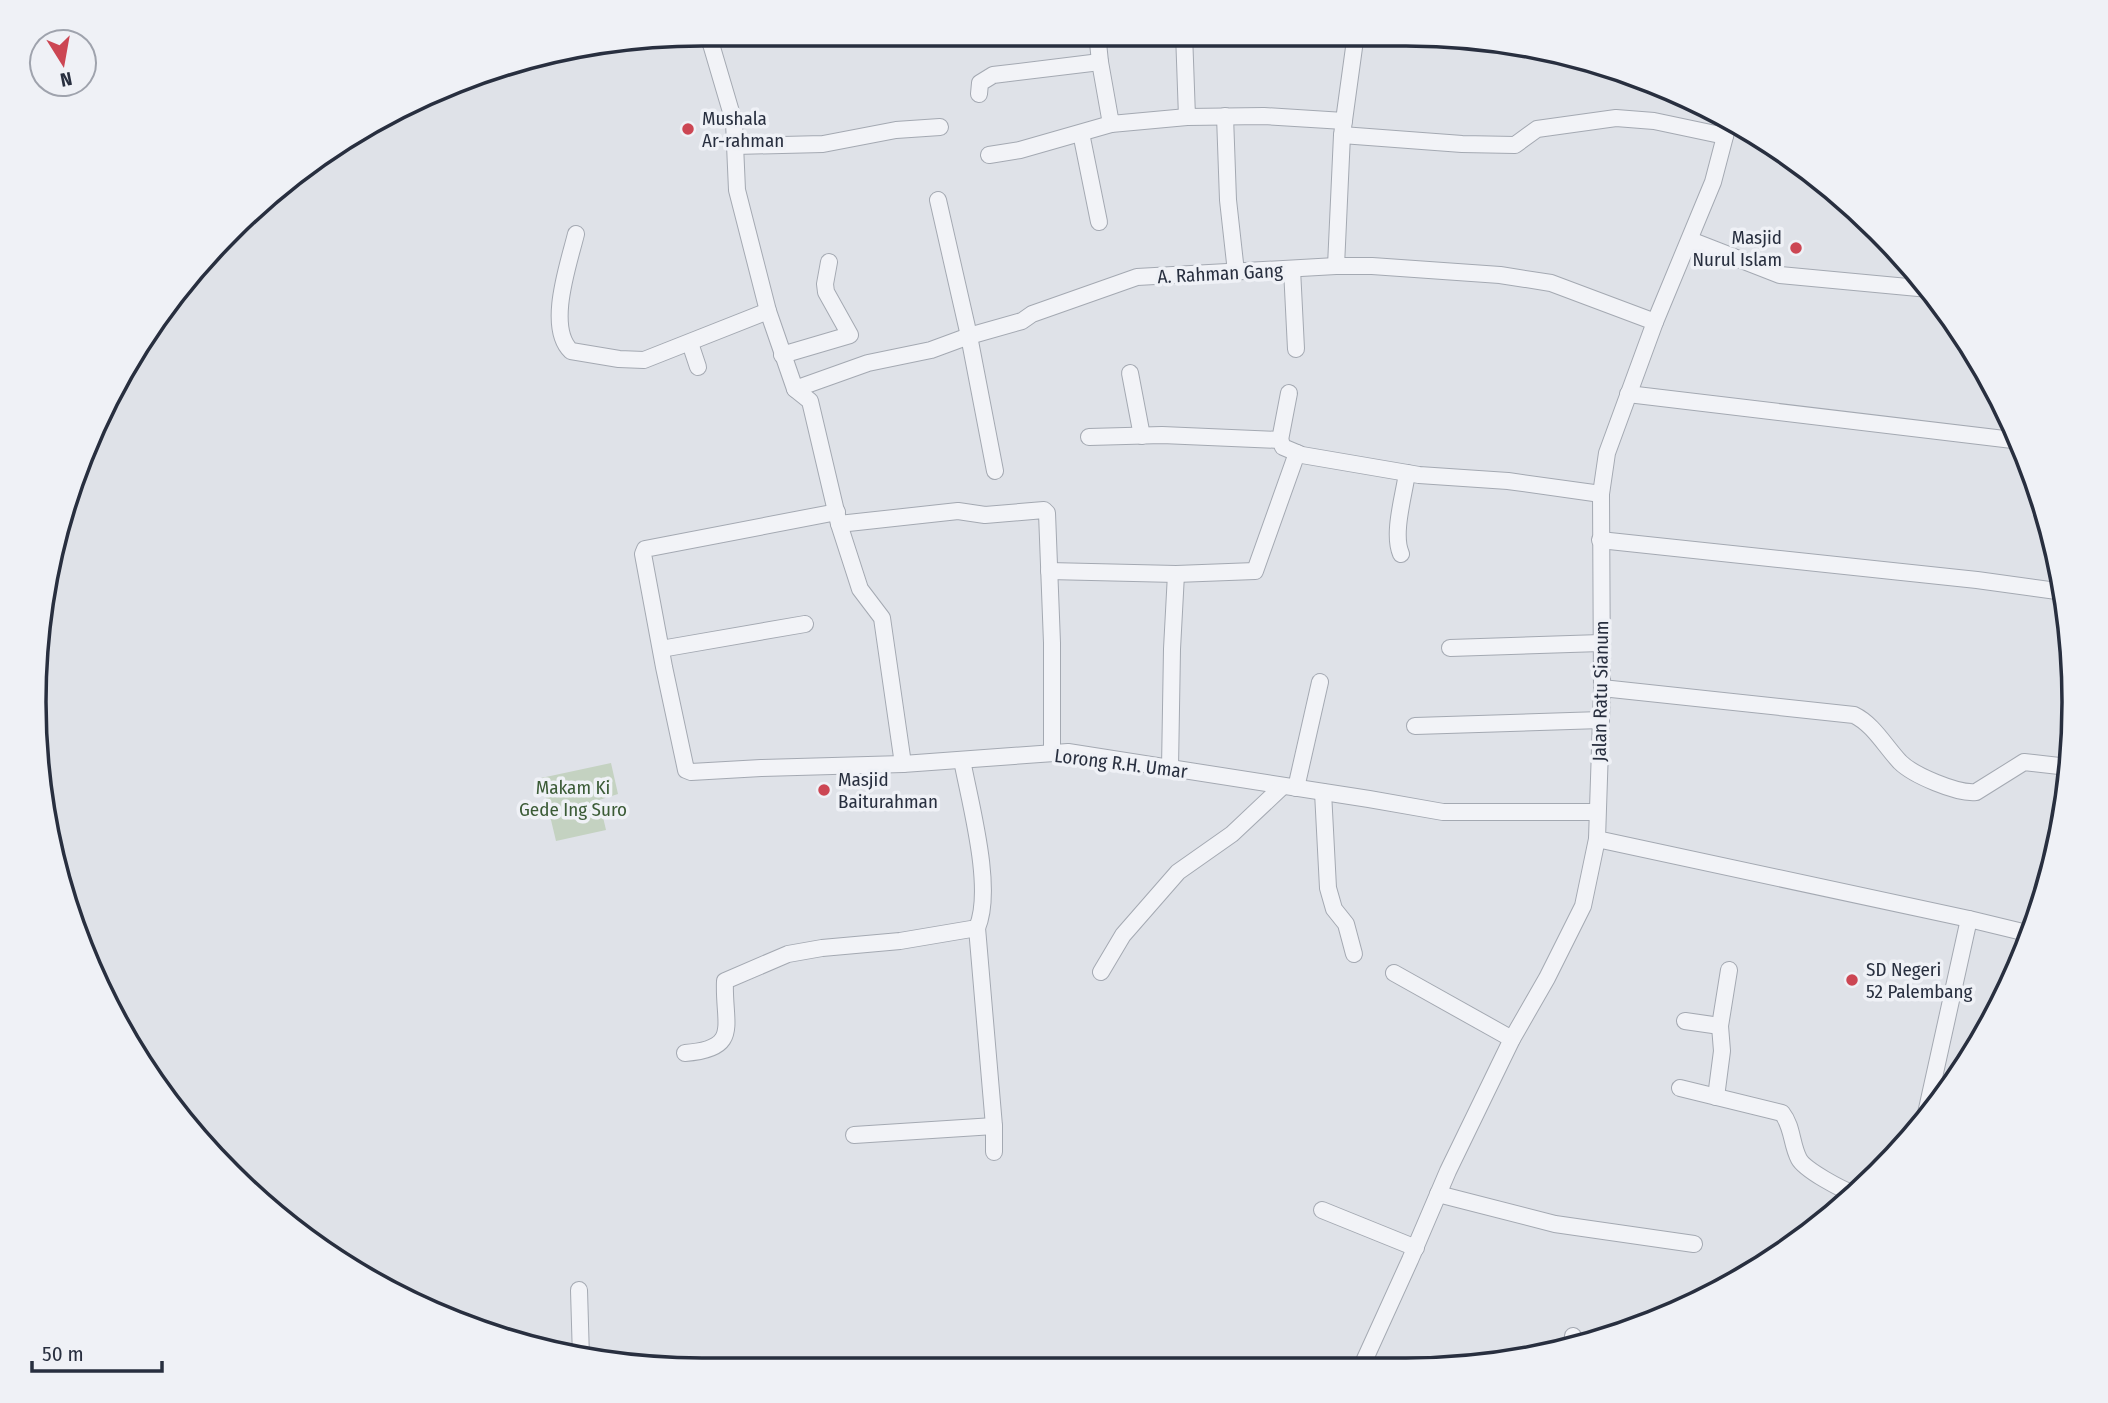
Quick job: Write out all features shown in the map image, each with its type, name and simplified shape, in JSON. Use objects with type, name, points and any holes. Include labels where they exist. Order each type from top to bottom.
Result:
[{"type":"street","points":[[709,46],[715,54],[734,122],[737,190],[768,311],[795,389],[810,401],[838,518],[860,589],[882,618],[903,764]]},
{"type":"street","points":[[1098,46],[1111,124]]},
{"type":"street","points":[[1184,46],[1187,117]]},
{"type":"street","points":[[1336,266],[1343,128],[1354,46]]},
{"type":"street","points":[[979,94],[981,83],[993,75],[1100,62]]},
{"type":"street","points":[[1225,116],[1228,200],[1236,272]]},
{"type":"street","points":[[989,155],[1020,150],[1111,124],[1187,117],[1264,116],[1462,144],[1515,145],[1537,129],[1616,118],[1727,129]]},
{"type":"street","points":[[735,146],[823,144],[896,130],[940,127]]},
{"type":"street","name":"Jalan Ratu Sianum","points":[[1366,1358],[1448,1171],[1512,1039],[1547,978],[1583,906],[1597,839],[1602,688],[1601,494],[1607,453],[1655,322],[1713,182],[1727,129]]},
{"type":"street","points":[[1081,133],[1099,222]]},
{"type":"street","points":[[938,201],[969,336],[995,471]]},
{"type":"street","points":[[576,233],[560,309],[563,338],[567,348],[577,353],[644,360],[768,311]]},
{"type":"street","points":[[1690,240],[1780,275],[1915,288]]},
{"type":"street","points":[[782,355],[850,335],[826,292],[829,262]]},
{"type":"street","name":"A. Rahman Gang","points":[[795,389],[868,363],[931,350],[1021,321],[1032,314],[1137,277],[1336,266],[1500,275],[1551,283],[1655,322]]},
{"type":"street","points":[[1292,269],[1296,349]]},
{"type":"street","points":[[690,343],[698,368]]},
{"type":"street","points":[[1130,373],[1142,436]]},
{"type":"street","points":[[1289,393],[1280,439],[1283,447],[1297,453],[1407,473],[1508,481],[1601,494]]},
{"type":"street","points":[[1628,394],[2008,439]]},
{"type":"street","points":[[1089,437],[1280,439]]},
{"type":"street","points":[[1049,571],[1176,574],[1255,571],[1297,453]]},
{"type":"street","points":[[1401,554],[1398,534],[1407,473]]},
{"type":"street","points":[[838,518],[958,511],[985,515],[1044,510],[1048,515],[1052,753]]},
{"type":"street","name":"Lorong R.H. Umar","points":[[838,518],[646,548],[643,554],[684,768],[688,771],[903,764],[1068,752],[1443,812],[1597,812]]},
{"type":"street","points":[[1600,540],[2053,590]]},
{"type":"street","points":[[1170,768],[1176,574]]},
{"type":"street","points":[[661,649],[805,624]]},
{"type":"street","points":[[1450,648],[1601,643]]},
{"type":"street","points":[[1101,972],[1123,935],[1178,872],[1232,834],[1290,787],[1320,682]]},
{"type":"street","points":[[1602,688],[1854,715],[1869,724],[1903,765],[1935,782],[1967,793],[1976,792],[2024,762],[2059,766]]},
{"type":"street","points":[[1415,726],[1601,720]]},
{"type":"street","points":[[962,760],[982,877],[982,912],[977,928],[994,1152]]},
{"type":"street","points":[[1323,792],[1328,888],[1335,909],[1346,923],[1354,954]]},
{"type":"street","points":[[1597,839],[2021,932]]},
{"type":"street","points":[[1930,1097],[1969,919]]},
{"type":"street","points":[[685,1053],[716,1048],[723,1041],[726,1031],[725,981],[747,971],[788,954],[977,928]]},
{"type":"street","points":[[1716,1097],[1722,1051],[1720,1026],[1729,970]]},
{"type":"street","points":[[1394,974],[1512,1039]]},
{"type":"street","points":[[1685,1021],[1720,1026]]},
{"type":"street","points":[[1681,1088],[1782,1113],[1789,1123],[1800,1162],[1844,1191]]},
{"type":"street","points":[[854,1135],[994,1126]]},
{"type":"street","points":[[1438,1194],[1555,1224],[1694,1244]]},
{"type":"street","points":[[1322,1210],[1416,1248]]},
{"type":"street","points":[[579,1290],[581,1346]]},
{"type":"green space","name":"Makam Ki Gede Ing Suro","points":[[611,763],[618,794],[599,800],[606,830],[556,841],[541,778]]},
{"type":"place","name":"Mushala Ar-rahman","points":[[688,129]]},
{"type":"place","name":"Masjid Nurul Islam","points":[[1796,248]]},
{"type":"place","name":"Masjid Baiturahman","points":[[824,790]]},
{"type":"place","name":"SD Negeri 52 Palembang","points":[[1852,980]]}]
